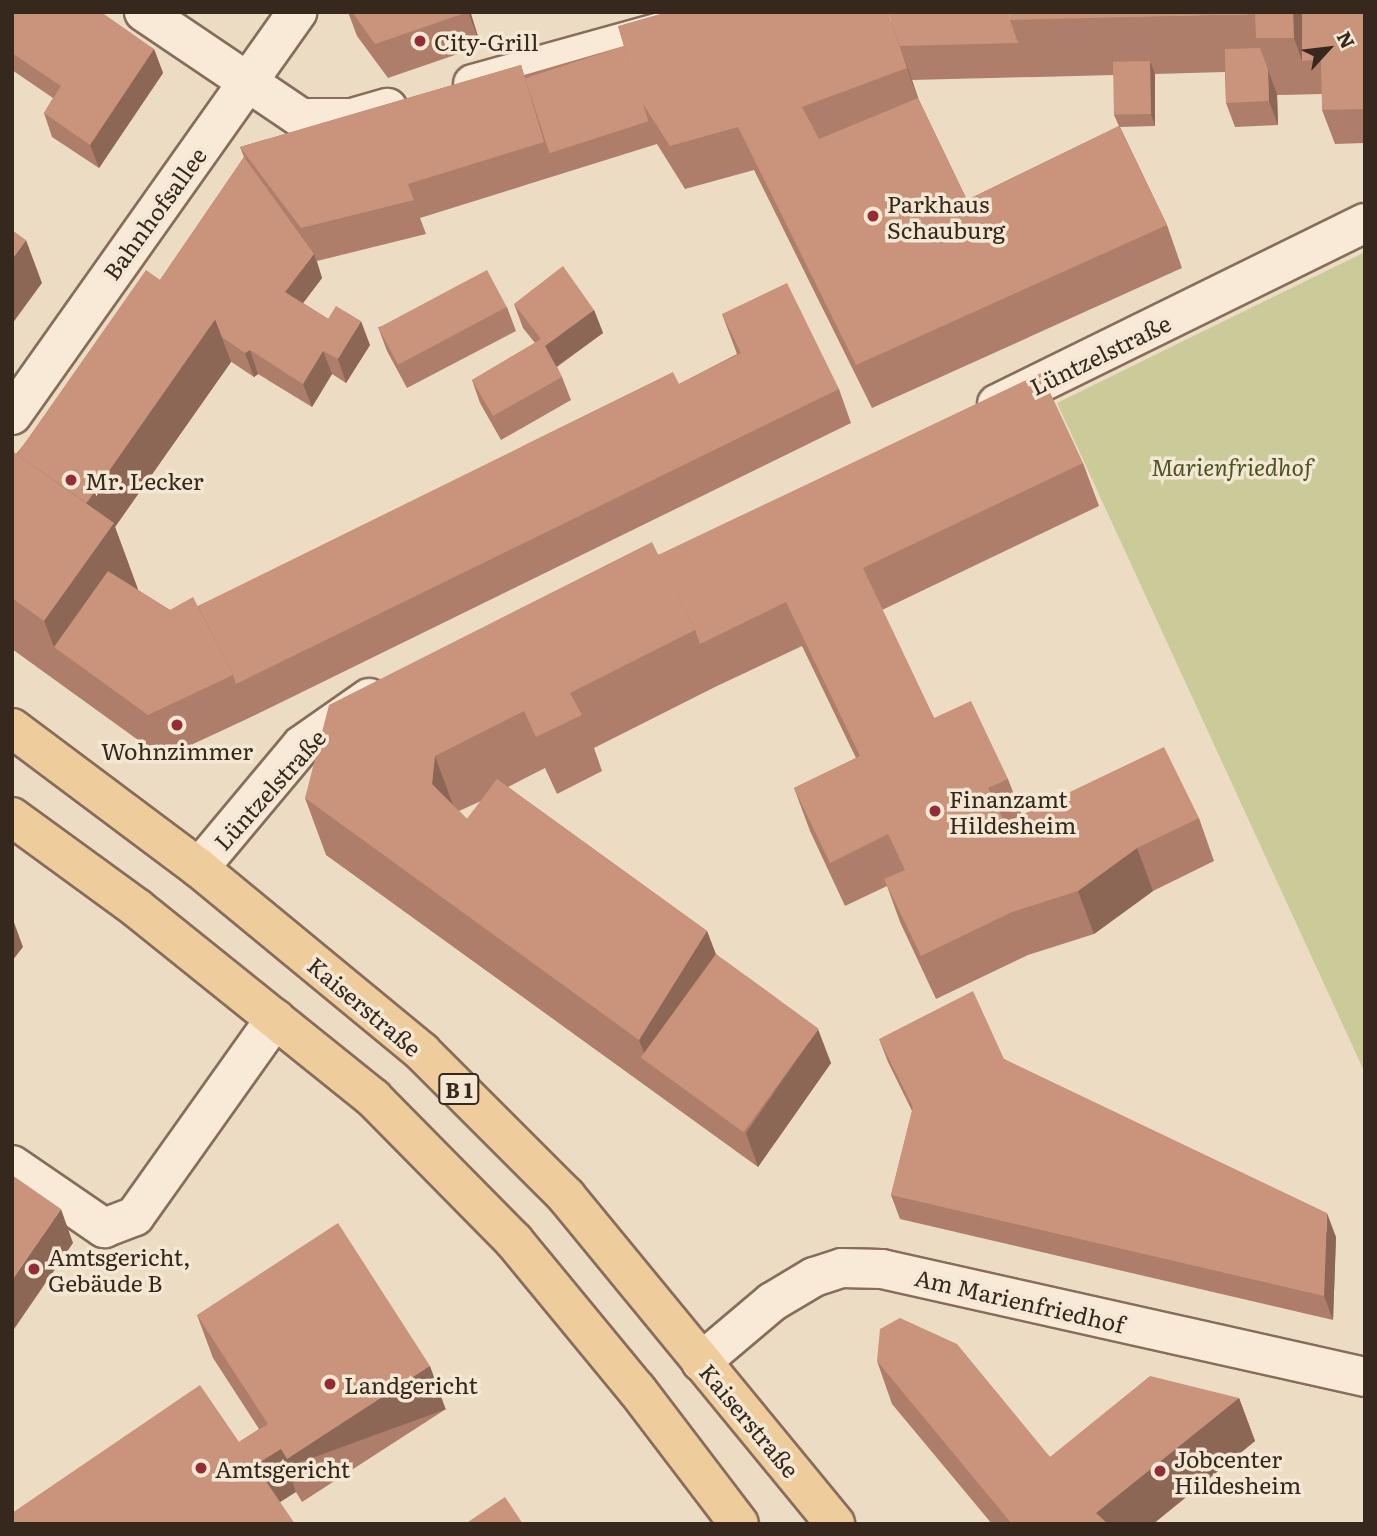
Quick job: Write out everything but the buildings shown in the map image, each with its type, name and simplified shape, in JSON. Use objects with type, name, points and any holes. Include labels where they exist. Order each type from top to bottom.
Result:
[{"type":"main road","name":"Kaiserstraße","points":[[12,728],[199,868],[422,1052],[566,1196],[835,1524]]},
{"type":"main road","points":[[12,817],[138,909],[373,1098],[514,1241],[637,1390],[739,1524]]},
{"type":"street","points":[[144,12],[246,84],[301,118],[352,118],[733,12]]},
{"type":"street","name":"Bahnhofsallee","points":[[12,415],[297,12]]},
{"type":"street","name":"Lüntzelstraße","points":[[960,421],[1365,223]]},
{"type":"street","name":"Lüntzelstraße","points":[[199,868],[302,745],[361,702],[399,684]]},
{"type":"street","points":[[12,1165],[104,1228],[135,1216],[275,1019]]},
{"type":"street","name":"Am Marienfriedhof","points":[[701,1362],[772,1302],[814,1277],[842,1268],[882,1269],[1365,1377]]},
{"type":"green space","name":"Marienfriedhof","points":[[1365,252],[1365,1073],[1057,403]]},
{"type":"place","name":"City-Grill","points":[[420,41]]},
{"type":"place","name":"Parkhaus Schauburg","points":[[873,216]]},
{"type":"place","name":"Mr. Lecker","points":[[71,480]]},
{"type":"place","name":"Wohnzimmer","points":[[177,725]]},
{"type":"place","name":"Finanzamt Hildesheim","points":[[935,811]]},
{"type":"place","name":"Amtsgericht, Gebäude B","points":[[34,1269]]},
{"type":"place","name":"Landgericht","points":[[330,1384]]},
{"type":"place","name":"Amtsgericht","points":[[201,1468]]},
{"type":"place","name":"Jobcenter Hildesheim","points":[[1160,1471]]}]
